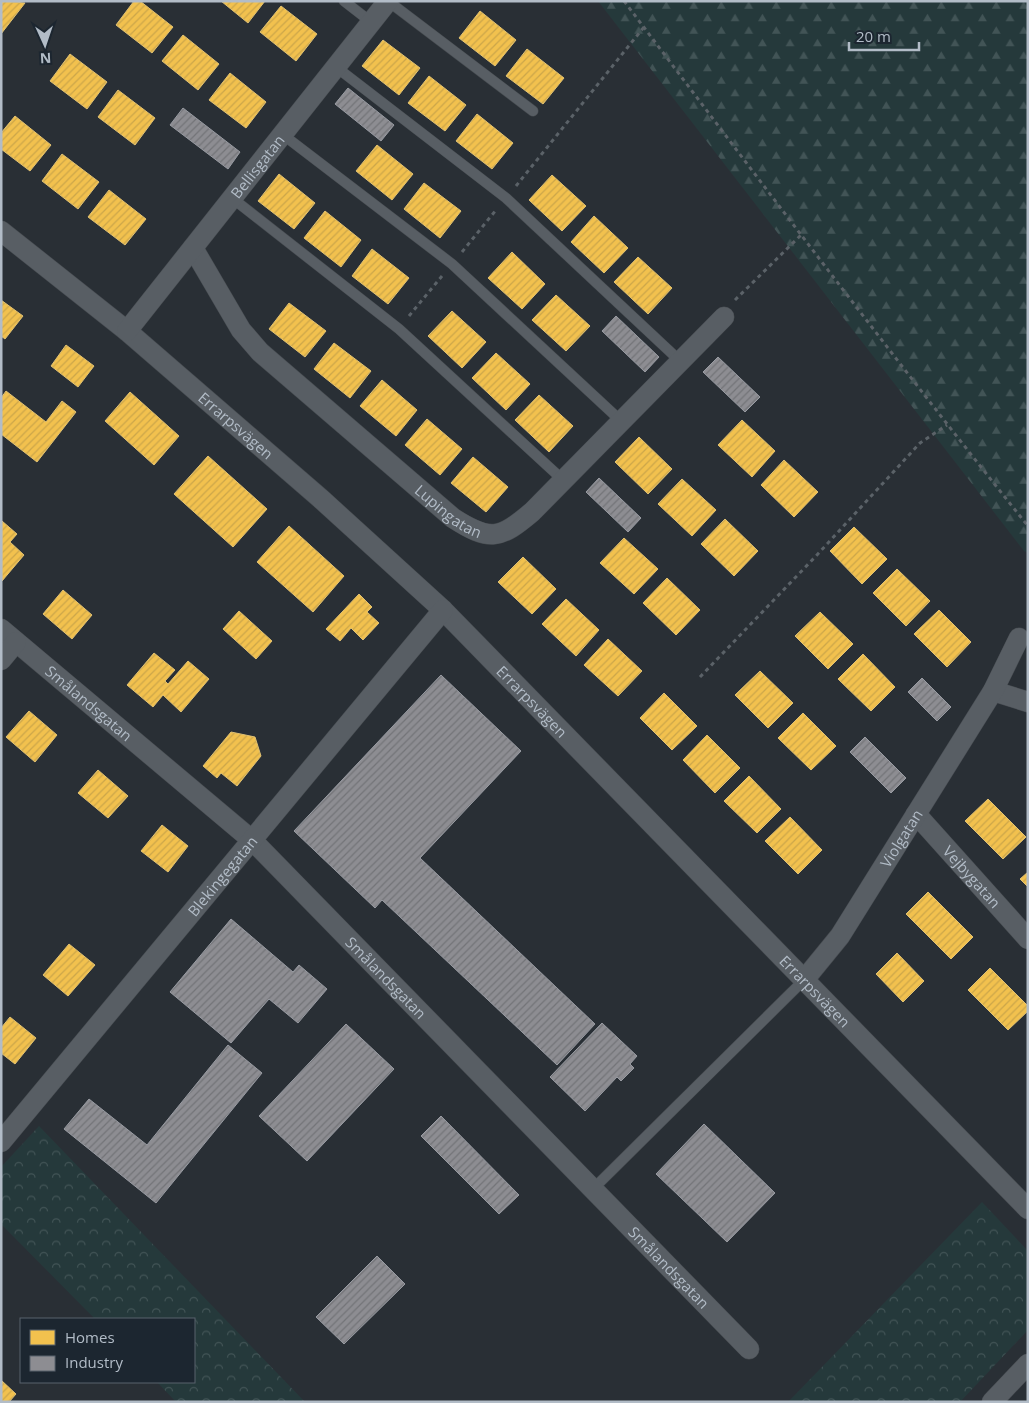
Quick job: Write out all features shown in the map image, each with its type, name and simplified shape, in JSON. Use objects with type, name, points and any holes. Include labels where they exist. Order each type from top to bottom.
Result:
[{"type":"street","name":"Bellisgatan","points":[[127,331],[388,1]]},
{"type":"street","name":"Errarpsvägen","points":[[1,231],[127,331],[320,498],[443,610],[1028,1209]]},
{"type":"street","name":"Lupingatan","points":[[193,248],[241,330],[260,352],[454,518],[467,527],[488,534],[508,531],[532,512],[724,317]]},
{"type":"street","name":"Blekingegatan","points":[[1,1142],[443,610]]},
{"type":"street","name":"Smålandsgatan","points":[[9,635],[253,841],[749,1349]]},
{"type":"street","points":[[1,660],[9,635]]},
{"type":"street","name":"Violgatan","points":[[804,980],[840,936],[993,691],[1019,638]]},
{"type":"street","points":[[993,691],[1028,702]]},
{"type":"street","name":"Vejbygatan","points":[[916,814],[1028,939]]},
{"type":"street","points":[[992,1402],[1028,1364]]},
{"type":"lane","points":[[344,1],[371,22]]},
{"type":"lane","points":[[388,1],[533,112]]},
{"type":"lane","points":[[336,67],[506,198],[680,361]]},
{"type":"lane","points":[[282,134],[452,264],[621,421]]},
{"type":"lane","points":[[232,198],[399,329],[563,480]]},
{"type":"lane","points":[[593,1189],[804,980]]},
{"type":"path","points":[[624,1],[947,425],[1028,526]]},
{"type":"path","points":[[399,329],[644,27]]},
{"type":"path","points":[[724,317],[736,299],[801,235]]},
{"type":"path","points":[[700,676],[816,556],[920,443],[947,425]]},
{"type":"green space","points":[[598,1],[1028,1],[1028,553],[1024,551]]},
{"type":"green space","points":[[39,1126],[305,1402],[176,1402],[158,1383],[195,1383],[195,1318],[94,1318],[1,1224],[1,1167]]},
{"type":"green space","points":[[982,1202],[1028,1251],[1028,1330],[960,1402],[788,1402]]},
{"type":"building: Homes","points":[[1,1],[25,3],[1,34]]},
{"type":"building: Homes","points":[[134,1],[140,1],[173,27],[152,53],[116,25]]},
{"type":"building: Homes","points":[[221,1],[265,1],[248,23]]},
{"type":"building: Homes","points":[[281,6],[317,34],[296,61],[260,32]]},
{"type":"building: Homes","points":[[480,11],[516,40],[495,66],[459,38]]},
{"type":"building: Homes","points":[[183,35],[219,64],[198,90],[162,61]]},
{"type":"building: Homes","points":[[383,40],[420,68],[399,95],[362,66]]},
{"type":"building: Homes","points":[[527,49],[564,78],[543,104],[506,76]]},
{"type":"building: Homes","points":[[70,54],[107,82],[87,109],[50,81]]},
{"type":"building: Homes","points":[[230,73],[266,102],[246,128],[209,100]]},
{"type":"building: Homes","points":[[429,76],[466,105],[445,131],[408,103]]},
{"type":"building: Homes","points":[[118,90],[155,118],[135,145],[98,117]]},
{"type":"building: Homes","points":[[477,114],[513,143],[492,169],[456,141]]},
{"type":"building: Homes","points":[[15,116],[51,145],[30,171],[1,149],[1,133]]},
{"type":"building: Homes","points":[[377,145],[413,174],[392,200],[356,171]]},
{"type":"building: Homes","points":[[62,154],[99,182],[78,209],[42,181]]},
{"type":"building: Homes","points":[[279,174],[315,203],[294,229],[258,201]]},
{"type":"building: Homes","points":[[552,175],[586,206],[562,231],[529,200]]},
{"type":"building: Homes","points":[[424,183],[461,211],[440,238],[404,209]]},
{"type":"building: Homes","points":[[109,190],[146,219],[125,245],[88,217]]},
{"type":"building: Homes","points":[[325,211],[361,240],[341,267],[304,238]]},
{"type":"building: Homes","points":[[594,216],[628,248],[604,273],[571,242]]},
{"type":"building: Homes","points":[[372,249],[409,278],[388,304],[352,276]]},
{"type":"building: Homes","points":[[512,252],[545,284],[522,309],[488,278]]},
{"type":"building: Homes","points":[[638,257],[672,288],[648,314],[614,282]]},
{"type":"building: Homes","points":[[556,295],[590,326],[566,351],[532,320]]},
{"type":"building: Homes","points":[[1,300],[23,316],[5,339],[1,336]]},
{"type":"building: Homes","points":[[289,303],[326,331],[305,357],[269,329]]},
{"type":"building: Homes","points":[[452,311],[486,342],[462,368],[428,336]]},
{"type":"building: Homes","points":[[334,343],[371,371],[350,398],[314,369]]},
{"type":"building: Homes","points":[[66,345],[94,366],[78,387],[51,366]]},
{"type":"building: Homes","points":[[496,353],[530,384],[506,410],[472,378]]},
{"type":"building: Homes","points":[[382,380],[417,410],[396,436],[360,406]]},
{"type":"building: Homes","points":[[6,391],[46,422],[62,401],[76,412],[37,462],[1,434],[1,398]]},
{"type":"building: Homes","points":[[130,392],[179,436],[154,465],[105,421]]},
{"type":"building: Homes","points":[[539,395],[573,426],[549,452],[515,420]]},
{"type":"building: Homes","points":[[427,419],[462,449],[440,475],[405,445]]},
{"type":"building: Homes","points":[[742,420],[775,451],[752,477],[718,445]]},
{"type":"building: Homes","points":[[639,437],[672,469],[648,494],[615,462]]},
{"type":"building: Homes","points":[[208,456],[267,509],[233,547],[174,494]]},
{"type":"building: Homes","points":[[473,457],[508,487],[486,512],[451,483]]},
{"type":"building: Homes","points":[[784,460],[818,492],[794,517],[761,485]]},
{"type":"building: Homes","points":[[682,479],[716,510],[692,536],[658,504]]},
{"type":"building: Homes","points":[[725,519],[758,551],[734,576],[701,544]]},
{"type":"building: Homes","points":[[2,521],[17,534],[10,542],[24,555],[2,581]]},
{"type":"building: Homes","points":[[289,526],[344,576],[313,612],[257,562]]},
{"type":"building: Homes","points":[[854,527],[887,559],[862,584],[830,551]]},
{"type":"building: Homes","points":[[624,538],[658,569],[634,594],[600,563]]},
{"type":"building: Homes","points":[[523,557],[556,589],[532,614],[498,582]]},
{"type":"building: Homes","points":[[897,569],[930,601],[906,626],[873,593]]},
{"type":"building: Homes","points":[[667,578],[700,610],[676,635],[643,603]]},
{"type":"building: Homes","points":[[63,590],[92,615],[72,639],[43,614]]},
{"type":"building: Homes","points":[[359,594],[372,607],[367,612],[379,623],[363,640],[351,628],[340,641],[326,629]]},
{"type":"building: Homes","points":[[566,599],[599,630],[576,656],[542,624]]},
{"type":"building: Homes","points":[[939,610],[971,642],[947,667],[914,634]]},
{"type":"building: Homes","points":[[239,611],[272,641],[256,659],[223,629]]},
{"type":"building: Homes","points":[[820,612],[853,644],[828,669],[795,636]]},
{"type":"building: Homes","points":[[608,639],[642,671],[618,696],[584,665]]},
{"type":"building: Homes","points":[[154,653],[175,670],[165,681],[168,684],[188,661],[209,679],[181,712],[163,695],[153,707],[127,685]]},
{"type":"building: Homes","points":[[863,654],[895,687],[871,711],[838,679]]},
{"type":"building: Homes","points":[[760,671],[793,703],[768,728],[735,695]]},
{"type":"building: Homes","points":[[664,693],[697,726],[672,750],[640,718]]},
{"type":"building: Homes","points":[[29,711],[57,735],[35,762],[6,737]]},
{"type":"building: Homes","points":[[803,713],[836,746],[811,770],[778,738]]},
{"type":"building: Homes","points":[[231,732],[255,737],[261,756],[237,786],[221,773],[217,778],[203,766]]},
{"type":"building: Homes","points":[[707,735],[740,768],[715,793],[683,760]]},
{"type":"building: Homes","points":[[98,770],[128,796],[108,818],[78,793]]},
{"type":"building: Homes","points":[[749,776],[781,809],[757,833],[724,801]]},
{"type":"building: Homes","points":[[988,799],[1026,837],[1003,859],[965,821]]},
{"type":"building: Homes","points":[[790,817],[822,850],[798,874],[765,841]]},
{"type":"building: Homes","points":[[162,825],[188,846],[168,872],[141,851]]},
{"type":"building: Homes","points":[[1028,872],[1028,887],[1020,879]]},
{"type":"building: Homes","points":[[928,892],[973,937],[951,959],[906,914]]},
{"type":"building: Homes","points":[[69,944],[95,965],[68,996],[43,975]]},
{"type":"building: Homes","points":[[897,953],[924,981],[903,1002],[876,974]]},
{"type":"building: Homes","points":[[990,968],[1028,1006],[1028,1011],[1008,1030],[968,990]]},
{"type":"building: Homes","points":[[10,1017],[36,1038],[15,1064],[1,1053],[1,1028]]},
{"type":"building: Homes","points":[[1,1380],[16,1394],[9,1402],[1,1402]]},
{"type":"building: Industry","points":[[348,88],[394,125],[381,141],[335,104]]},
{"type":"building: Industry","points":[[183,108],[240,152],[228,169],[170,125]]},
{"type":"building: Industry","points":[[616,316],[659,357],[645,372],[602,331]]},
{"type":"building: Industry","points":[[718,357],[760,397],[745,412],[703,372]]},
{"type":"building: Industry","points":[[599,478],[641,518],[628,532],[586,492]]},
{"type":"building: Industry","points":[[441,675],[521,751],[420,858],[595,1024],[557,1065],[382,900],[375,908],[294,831]]},
{"type":"building: Industry","points":[[922,678],[951,707],[937,721],[908,692]]},
{"type":"building: Industry","points":[[865,737],[906,778],[891,793],[850,752]]},
{"type":"building: Industry","points":[[231,919],[293,972],[299,965],[327,989],[298,1023],[269,999],[231,1043],[170,992]]},
{"type":"building: Industry","points":[[602,1023],[637,1056],[630,1064],[634,1068],[621,1081],[617,1077],[585,1111],[550,1077]]},
{"type":"building: Industry","points":[[346,1024],[394,1069],[307,1161],[259,1116]]},
{"type":"building: Industry","points":[[228,1045],[262,1073],[156,1203],[64,1129],[89,1099],[147,1145]]},
{"type":"building: Industry","points":[[441,1116],[519,1195],[499,1214],[421,1136]]},
{"type":"building: Industry","points":[[704,1124],[775,1193],[727,1242],[656,1174]]},
{"type":"building: Industry","points":[[377,1256],[405,1284],[344,1344],[316,1317]]}]
